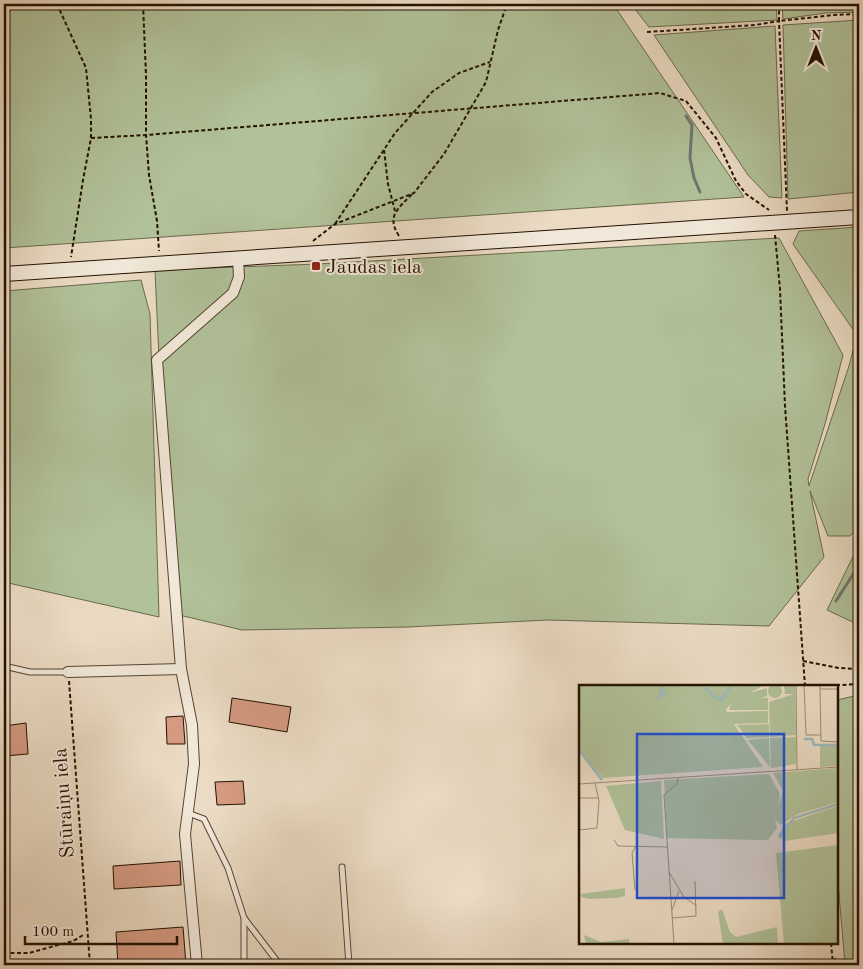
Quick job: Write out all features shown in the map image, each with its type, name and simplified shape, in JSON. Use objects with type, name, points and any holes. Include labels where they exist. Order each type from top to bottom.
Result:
[{"type":"main road","points":[[4,274],[859,217]]},
{"type":"street","points":[[197,965],[185,834],[194,764],[192,726],[181,669],[157,360],[233,293],[239,277],[238,258]]},
{"type":"street","points":[[68,672],[181,669]]},
{"type":"lane","points":[[4,666],[30,672],[68,672]]},
{"type":"lane","points":[[188,812],[204,819],[228,868],[244,918],[244,965]]},
{"type":"lane","points":[[342,867],[349,965]]},
{"type":"lane","points":[[244,918],[280,965]]},
{"type":"path","points":[[57,4],[86,68],[91,138],[70,254],[70,269]]},
{"type":"path","points":[[143,4],[146,135],[160,263]]},
{"type":"path","points":[[395,212],[414,193],[444,154],[486,82],[498,30],[507,4]]},
{"type":"path","points":[[779,4],[780,289],[785,406],[805,685]]},
{"type":"path","points":[[647,32],[755,25],[834,15],[859,14]]},
{"type":"path","points":[[335,224],[395,133],[432,92],[459,73],[490,62]]},
{"type":"path","points":[[91,138],[660,93],[686,101],[716,138],[736,181],[746,194],[752,200],[773,212],[781,221]]},
{"type":"path","points":[[384,150],[388,184],[395,212],[393,220],[395,230],[406,246]]},
{"type":"path","points":[[306,254],[311,242],[335,224],[414,193]]},
{"type":"path","points":[[803,661],[839,668],[859,669]]},
{"type":"path","name":"Stūraiņu iela","points":[[68,672],[86,933],[90,965]]},
{"type":"path","points":[[838,685],[859,684]]},
{"type":"path","points":[[4,953],[30,954],[73,941],[86,933]]},
{"type":"path","points":[[831,944],[833,965]]},
{"type":"path","points":[[832,959],[859,963]]},
{"type":"green space","points":[[4,4],[613,4],[744,197],[4,248]]},
{"type":"green space","points":[[631,4],[776,4],[777,20],[649,27]]},
{"type":"green space","points":[[782,4],[859,4],[859,12],[826,13],[783,19]]},
{"type":"green space","points":[[859,20],[859,192],[788,199],[783,25]]},
{"type":"green space","points":[[775,26],[782,198],[769,197],[748,175],[654,35]]},
{"type":"green space","points":[[859,227],[859,527],[850,536],[828,536],[810,491],[824,557],[769,626],[548,620],[408,627],[242,630],[175,614],[163,447],[155,270],[318,264],[779,238],[843,355],[808,479],[809,486],[849,366],[857,335],[793,244],[799,231]]},
{"type":"green space","points":[[141,280],[150,314],[159,617],[4,582],[4,291]]},
{"type":"green space","points":[[859,544],[859,625],[827,610]]},
{"type":"green space","points":[[859,695],[859,965],[845,965],[838,883],[838,700]]},
{"type":"building","points":[[232,698],[291,707],[287,732],[229,722]]},
{"type":"building","points":[[183,716],[185,744],[167,744],[166,717]]},
{"type":"building","points":[[26,723],[28,754],[4,756],[4,726]]},
{"type":"building","points":[[243,781],[245,804],[217,805],[215,782]]},
{"type":"building","points":[[180,861],[181,885],[114,889],[113,866]]},
{"type":"building","points":[[183,927],[186,965],[118,965],[116,932]]},
{"type":"waterway","points":[[686,116],[692,125],[690,158],[694,178],[700,192]]},
{"type":"waterway","points":[[836,601],[859,565]]},
{"type":"place","name":"Jaudas iela","points":[[316,266]]}]
